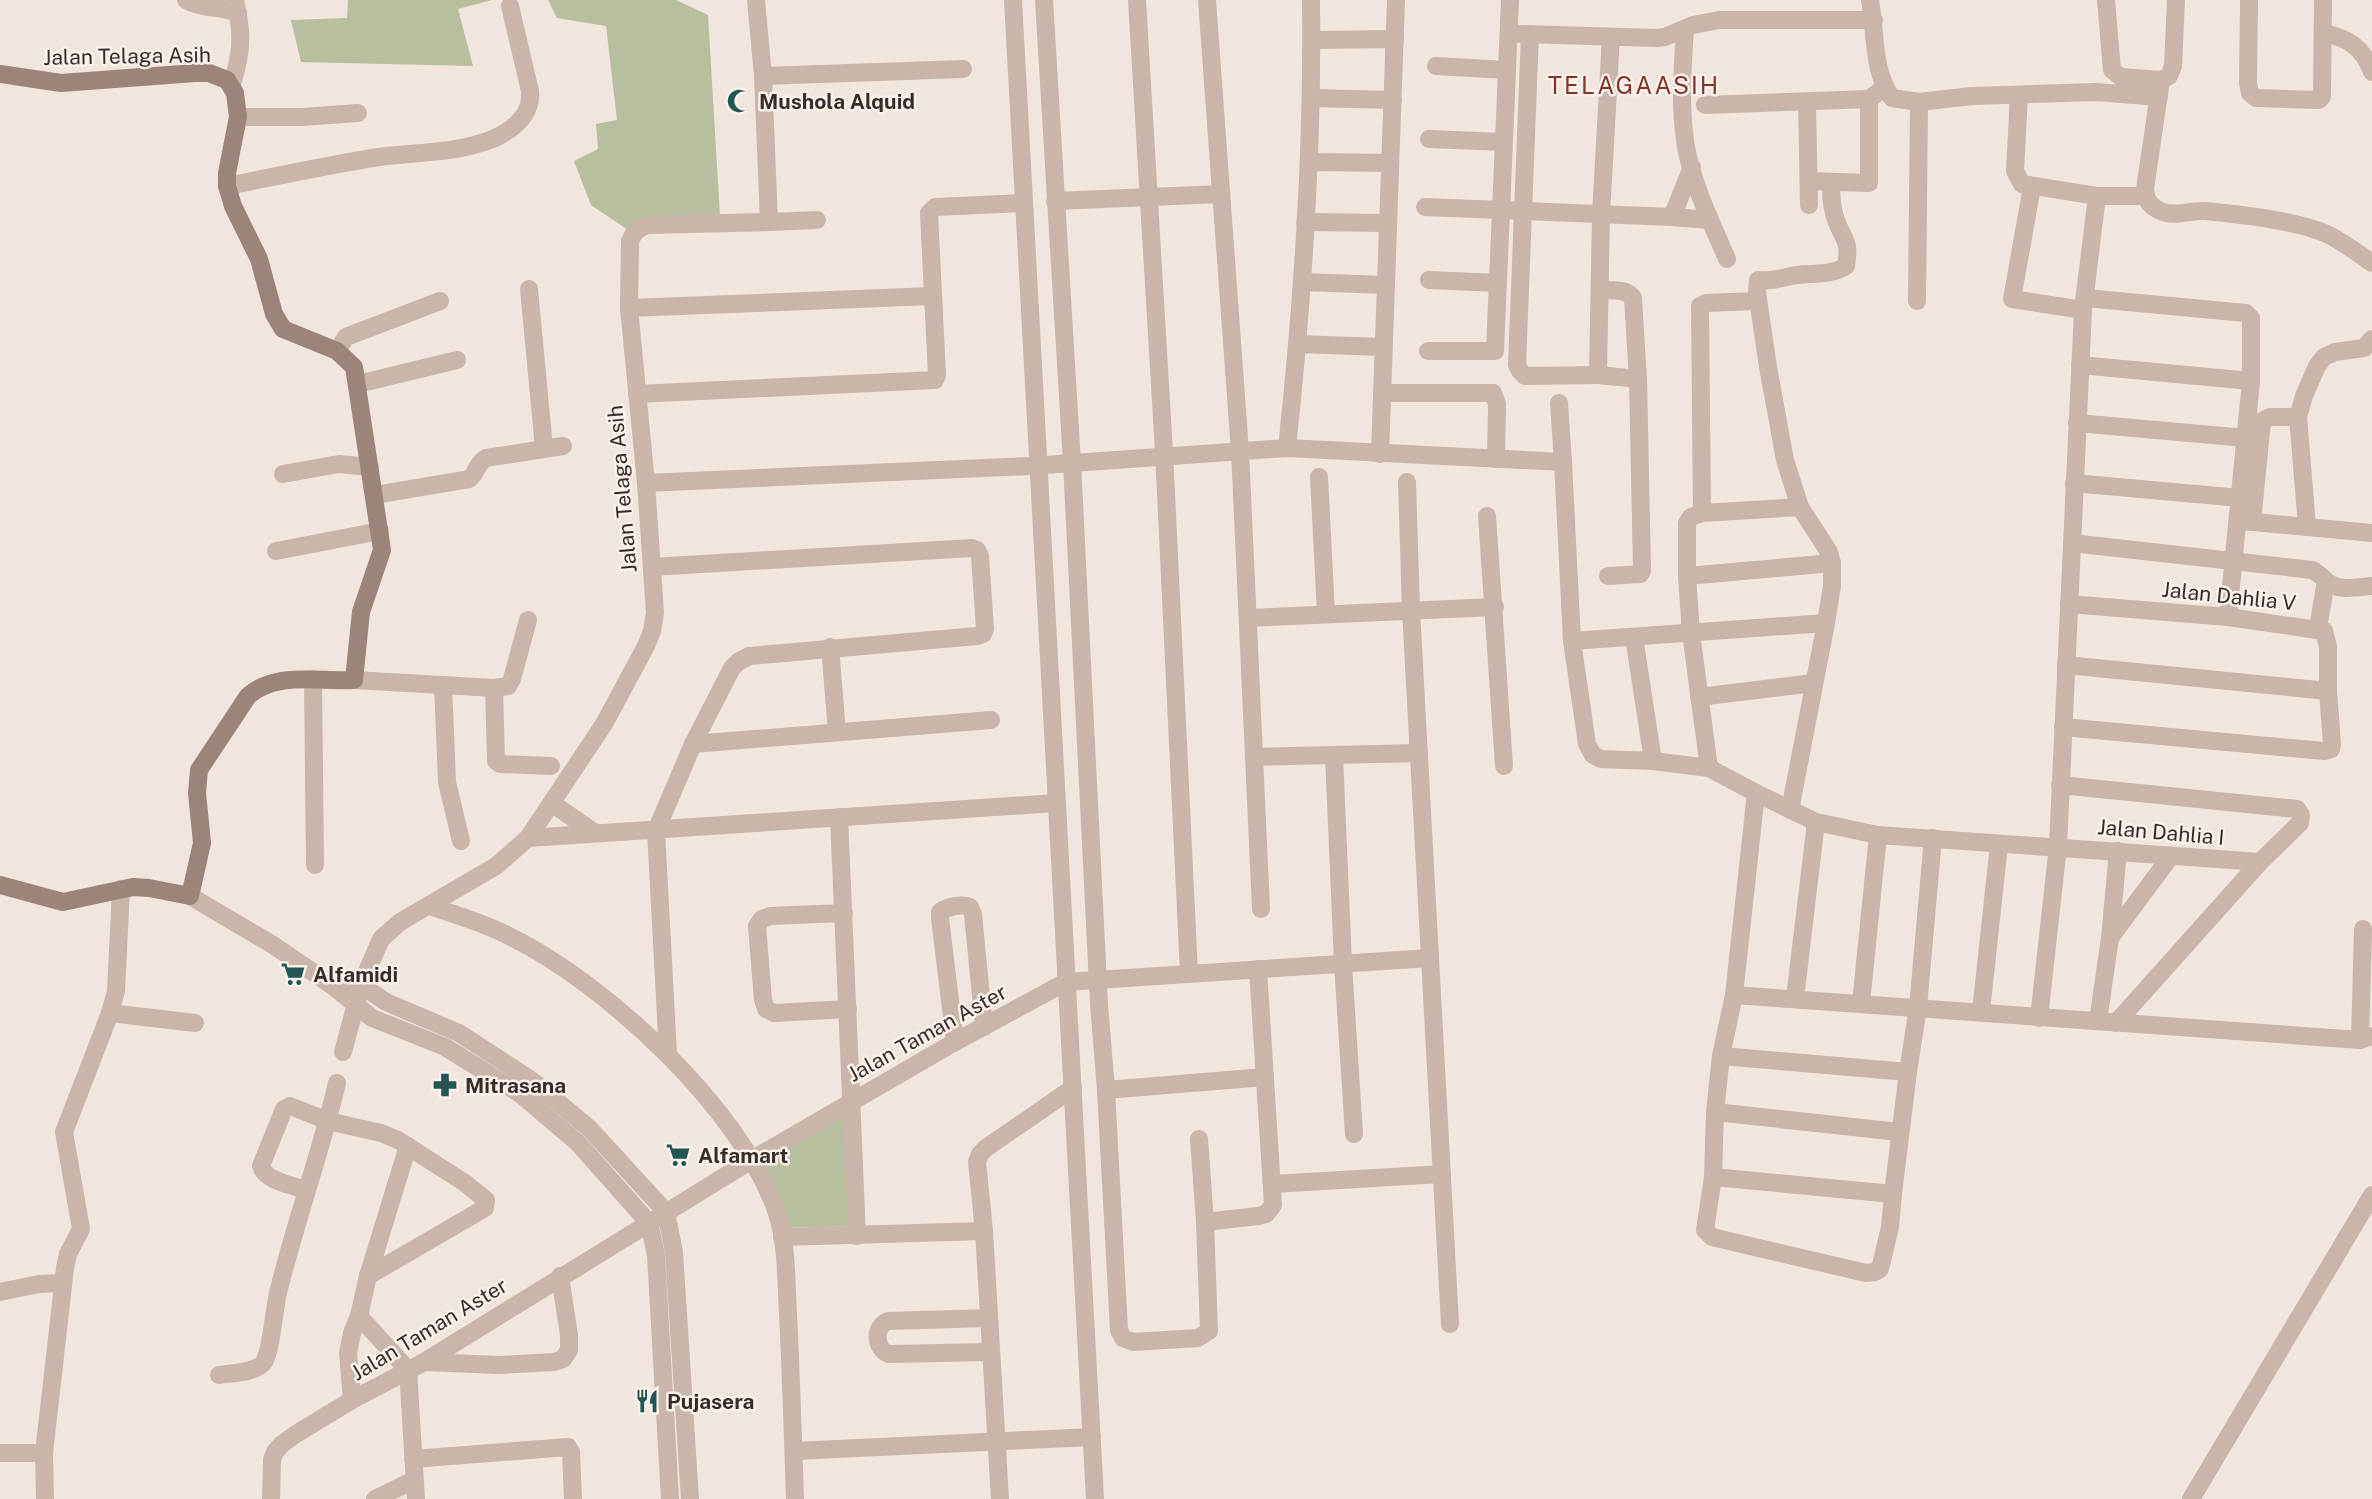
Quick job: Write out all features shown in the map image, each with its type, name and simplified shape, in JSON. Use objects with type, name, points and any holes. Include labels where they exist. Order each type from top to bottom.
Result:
[{"type":"street","points":[[186,0],[192,4],[236,7],[241,44],[232,85]]},
{"type":"street","points":[[756,0],[763,76],[769,222],[817,220]]},
{"type":"street","points":[[1013,0],[1095,1499]]},
{"type":"street","points":[[1044,0],[1119,1330],[1123,1338],[1133,1342],[1198,1338],[1209,1331],[1199,1139]]},
{"type":"street","points":[[1137,0],[1164,457],[1189,973]]},
{"type":"street","points":[[1207,0],[1240,451],[1261,909]]},
{"type":"street","points":[[1287,448],[1302,282],[1311,98],[1311,0]]},
{"type":"street","points":[[1380,454],[1396,0]]},
{"type":"street","points":[[1428,351],[1495,352],[1510,0]]},
{"type":"street","points":[[1870,0],[1879,71],[1884,88],[1892,98],[1919,102],[1972,96],[2160,89]]},
{"type":"street","points":[[2106,0],[2112,70],[2121,77],[2160,89]]},
{"type":"street","points":[[2176,0],[2173,66],[2160,89],[2145,196],[2152,207],[2168,214],[2193,210],[2224,212],[2311,229],[2337,240],[2372,263],[2372,269]]},
{"type":"street","points":[[2249,0],[2248,87],[2253,97],[2321,99],[2323,0]]},
{"type":"street","points":[[227,186],[351,162],[463,147],[495,138],[509,130],[523,118],[531,104],[510,6]]},
{"type":"street","points":[[1508,33],[1657,38],[1693,24],[1719,20],[1874,20]]},
{"type":"street","points":[[1685,29],[1682,104],[1684,134],[1710,220],[1727,259]]},
{"type":"street","points":[[2323,33],[2350,41],[2366,58],[2372,72]]},
{"type":"street","points":[[1530,34],[1518,368],[1525,376],[1598,375],[1638,379]]},
{"type":"street","points":[[1598,375],[1601,214],[1611,37]]},
{"type":"street","points":[[1312,40],[1395,39]]},
{"type":"street","points":[[1436,66],[1507,69]]},
{"type":"street","points":[[763,76],[962,69]]},
{"type":"street","name":"Jalan Telaga Asih","points":[[0,74],[61,83],[195,73],[221,76],[232,85],[237,100],[238,117],[227,186],[233,206],[259,259],[278,323],[290,333],[337,351]]},
{"type":"street","points":[[1705,105],[1869,99],[1884,88]]},
{"type":"street","points":[[2019,95],[2015,171],[2022,184],[2097,196],[2145,196]]},
{"type":"street","points":[[1311,98],[1392,100]]},
{"type":"street","points":[[1809,181],[1869,183],[1869,99]]},
{"type":"street","points":[[1807,102],[1809,205]]},
{"type":"street","points":[[1917,300],[1919,102]]},
{"type":"street","points":[[238,117],[302,117],[358,113]]},
{"type":"street","points":[[1429,139],[1504,142]]},
{"type":"street","points":[[1308,162],[1390,163]]},
{"type":"street","points":[[1672,217],[1692,167]]},
{"type":"street","points":[[1790,810],[1826,623],[1832,586],[1832,563],[1829,552],[1800,507],[1785,460],[1758,302],[1758,280],[1777,281],[1791,276],[1827,274],[1846,266],[1846,237],[1835,219],[1831,204],[1831,182]]},
{"type":"street","points":[[2032,187],[2012,299],[2246,313],[2252,322],[2251,381],[2240,498],[2245,521]]},
{"type":"street","points":[[1055,201],[1221,194]]},
{"type":"street","points":[[2039,1018],[2058,846],[2080,365],[2084,304],[2097,196]]},
{"type":"street","points":[[637,394],[935,380],[937,375],[928,217],[930,210],[1023,203]]},
{"type":"street","points":[[1425,207],[1710,220]]},
{"type":"street","name":"Jalan Telaga Asih","points":[[343,1052],[361,985],[381,939],[400,922],[496,866],[528,838],[604,724],[652,631],[652,567],[629,309],[630,241],[634,233],[640,227],[648,225],[769,222]]},
{"type":"street","points":[[1305,222],[1388,223]]},
{"type":"street","points":[[1429,280],[1498,283]]},
{"type":"street","points":[[1302,282],[1386,285]]},
{"type":"street","points":[[529,289],[544,448]]},
{"type":"street","points":[[1601,290],[1628,292],[1633,299],[1638,379],[1642,571],[1640,574],[1608,576]]},
{"type":"street","points":[[629,309],[932,296]]},
{"type":"street","points":[[354,680],[361,612],[382,550],[358,384],[351,362],[337,351],[346,337],[440,301]]},
{"type":"street","points":[[1702,513],[1700,306],[1706,303],[1758,302]]},
{"type":"street","points":[[2307,527],[2298,417],[2324,357],[2334,352],[2364,348],[2372,339]]},
{"type":"street","points":[[1298,344],[1383,347]]},
{"type":"street","points":[[358,384],[457,360]]},
{"type":"street","points":[[2080,365],[2251,381]]},
{"type":"street","points":[[1382,393],[1493,393],[1497,404],[1496,458]]},
{"type":"street","points":[[1559,403],[1572,641],[1590,751],[1601,759],[1653,761],[1709,768],[1691,633],[1687,523],[1691,517],[1702,513],[1800,507]]},
{"type":"street","points":[[2228,617],[2234,560],[2245,521],[2262,421],[2270,417],[2298,417]]},
{"type":"street","points":[[2077,423],[2246,438]]},
{"type":"street","points":[[374,495],[469,479],[474,475],[477,464],[486,458],[563,446]]},
{"type":"street","points":[[646,484],[1039,465],[1287,448],[1563,463]]},
{"type":"street","points":[[283,474],[339,464],[370,467]]},
{"type":"street","points":[[1319,477],[1326,614]]},
{"type":"street","points":[[1407,482],[1411,610],[1450,1324]]},
{"type":"street","points":[[2074,483],[2240,498]]},
{"type":"street","points":[[1487,516],[1504,766]]},
{"type":"street","points":[[2245,521],[2372,533]]},
{"type":"street","points":[[276,551],[380,531]]},
{"type":"street","points":[[2072,543],[2312,570],[2321,574],[2326,581],[2342,588],[2372,586]]},
{"type":"street","points":[[652,567],[972,548],[978,550],[980,556],[985,629],[983,634],[750,656],[732,668],[694,744],[656,831],[668,1054]]},
{"type":"street","points":[[1687,576],[1832,563]]},
{"type":"street","points":[[2318,628],[2326,581]]},
{"type":"street","name":"Jalan Dahlia V","points":[[2063,727],[2326,751],[2332,744],[2328,638],[2324,631],[2318,628],[2228,617],[2069,604]]},
{"type":"street","points":[[1248,618],[1495,607]]},
{"type":"street","points":[[190,897],[202,843],[196,780],[205,758],[247,696],[254,690],[281,681],[313,679],[494,688],[508,685],[528,620]]},
{"type":"street","points":[[1572,641],[1826,623]]},
{"type":"street","points":[[1634,637],[1653,761]]},
{"type":"street","points":[[830,647],[837,732]]},
{"type":"street","points":[[2066,665],[2328,691]]},
{"type":"street","points":[[313,679],[315,865]]},
{"type":"street","points":[[1699,697],[1814,683]]},
{"type":"street","points":[[443,685],[447,782],[461,841]]},
{"type":"street","points":[[494,688],[496,761],[500,764],[551,766]]},
{"type":"street","points":[[694,744],[991,720]]},
{"type":"street","points":[[1254,757],[1419,753]]},
{"type":"street","points":[[1334,755],[1354,1133]]},
{"type":"street","name":"Jalan Dahlia I","points":[[1709,768],[1816,822],[1878,835],[2260,862]]},
{"type":"street","points":[[2060,785],[2300,810],[2300,823],[2107,1022]]},
{"type":"street","points":[[1756,793],[1734,995],[1721,1056],[1715,1112],[1713,1177],[1705,1230],[1709,1235],[1866,1273],[1880,1269],[1890,1227],[1899,1132],[1918,1007],[1933,838]]},
{"type":"street","points":[[528,838],[1056,803]]},
{"type":"street","points":[[553,804],[594,833]]},
{"type":"street","points":[[839,817],[857,1236]]},
{"type":"street","points":[[1795,998],[1816,822]]},
{"type":"street","points":[[1861,1003],[1878,835]]},
{"type":"street","points":[[1981,1011],[1999,845]]},
{"type":"street","points":[[2107,1022],[2110,938],[2118,851]]},
{"type":"street","points":[[2110,938],[2171,856]]},
{"type":"street","points":[[0,885],[63,902],[73,902],[121,889],[149,888],[190,897],[273,945],[333,986],[356,1007],[372,1017],[445,1047],[519,1093],[579,1143],[649,1223],[656,1255],[670,1499]]},
{"type":"street","points":[[45,1499],[44,1453],[63,1283],[68,1254],[81,1229],[64,1132],[110,1013],[118,967],[121,889]]},
{"type":"street","points":[[955,1042],[940,918],[940,912],[945,908],[964,905],[970,908],[972,914],[984,1027]]},
{"type":"street","points":[[430,906],[510,936],[583,982],[668,1054],[753,1159],[778,1214],[782,1237],[788,1313],[795,1499]]},
{"type":"street","points":[[844,913],[770,916],[762,919],[757,926],[762,1000],[766,1009],[774,1013],[848,1009]]},
{"type":"street","points":[[1734,995],[1981,1011],[2039,1018],[2366,1038],[2363,929]]},
{"type":"street","points":[[1066,982],[1430,958]]},
{"type":"street","points":[[1205,1222],[1266,1214],[1273,1205],[1258,969]]},
{"type":"street","name":"Jalan Taman Aster","points":[[271,1499],[272,1460],[282,1444],[352,1400],[416,1366],[753,1159],[955,1042],[1066,982]]},
{"type":"street","points":[[333,986],[361,985],[386,1002],[458,1033],[531,1080],[590,1129],[666,1212],[674,1252],[690,1499]]},
{"type":"street","points":[[110,1013],[195,1023]]},
{"type":"street","points":[[1721,1056],[1908,1072]]},
{"type":"street","points":[[1106,1090],[1265,1077]]},
{"type":"street","points":[[219,1375],[258,1367],[266,1357],[278,1291],[337,1083]]},
{"type":"street","points":[[1000,1499],[984,1231],[977,1163],[980,1154],[1073,1088]]},
{"type":"street","points":[[306,1190],[267,1176],[261,1171],[263,1156],[286,1107],[290,1106],[328,1121],[381,1133],[408,1146],[486,1200],[485,1208],[368,1276]]},
{"type":"street","points":[[1715,1112],[1899,1132]]},
{"type":"street","points":[[352,1400],[348,1353],[352,1334],[408,1146]]},
{"type":"street","points":[[1273,1184],[1442,1174]]},
{"type":"street","points":[[1713,1177],[1893,1194]]},
{"type":"street","points":[[2191,1499],[2372,1195]]},
{"type":"street","points":[[782,1237],[984,1231]]},
{"type":"street","points":[[359,1316],[416,1366],[554,1362],[563,1359],[569,1350],[560,1276]]},
{"type":"street","points":[[0,1292],[40,1284],[63,1283]]},
{"type":"street","points":[[989,1318],[888,1321],[882,1323],[878,1329],[879,1346],[882,1352],[889,1354],[990,1352]]},
{"type":"street","points":[[416,1366],[413,1459],[416,1499]]},
{"type":"street","points":[[794,1451],[1092,1437]]},
{"type":"street","points":[[413,1459],[568,1447],[573,1499]]},
{"type":"street","points":[[0,1453],[44,1453]]},
{"type":"street","points":[[375,1499],[414,1480]]},
{"type":"green space","points":[[348,0],[492,0],[458,9],[473,66],[301,62],[291,20],[347,18]]},
{"type":"green space","points":[[548,0],[676,0],[708,15],[720,216],[634,234],[591,205],[574,161],[598,149],[596,124],[617,120],[606,26],[557,18]]},
{"type":"green space","points":[[849,1104],[853,1226],[783,1228],[757,1161]]},
{"type":"place","name":"Mushola Alquid","points":[[739,101]]},
{"type":"place","name":"Alfamidi","points":[[293,974]]},
{"type":"place","name":"Mitrasana","points":[[445,1085]]},
{"type":"place","name":"Alfamart","points":[[678,1155]]},
{"type":"place","name":"Pujasera","points":[[647,1401]]},
{"type":"district","name":"TELAGAASIH","points":[[1634,85]]}]
